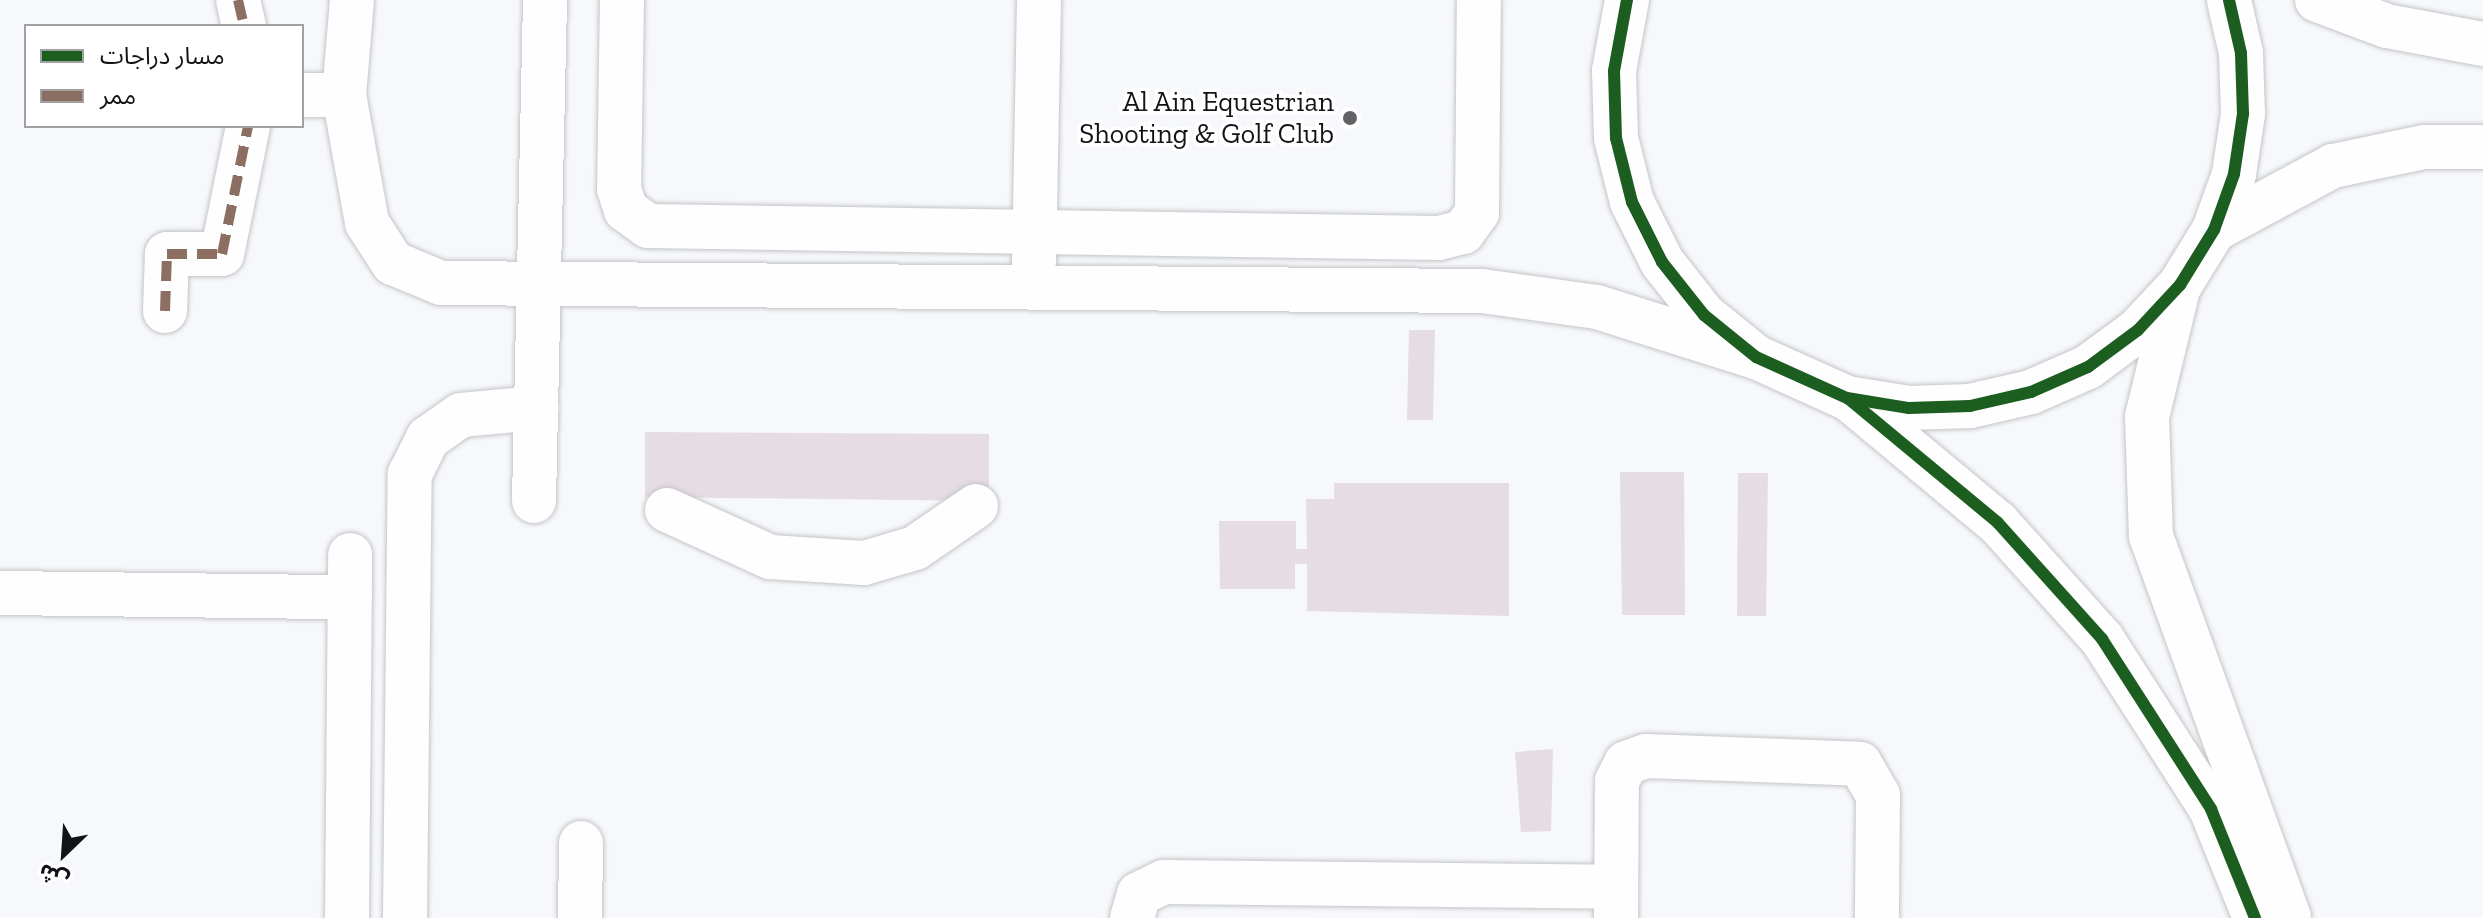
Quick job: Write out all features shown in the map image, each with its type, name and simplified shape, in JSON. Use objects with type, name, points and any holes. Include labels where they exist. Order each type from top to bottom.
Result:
[{"type":"street","points":[[238,0],[244,24]]},
{"type":"street","points":[[352,0],[323,95],[378,245],[393,263],[441,283],[1524,295],[1597,307],[1756,357],[1847,398],[1909,408],[1970,406],[2031,392],[2088,367],[2138,330],[2180,285],[2214,230],[2234,174],[2243,114],[2241,53],[2229,0]]},
{"type":"street","points":[[534,501],[545,0]]},
{"type":"street","points":[[622,0],[619,189],[636,220],[663,227],[1439,238],[1463,232],[1479,200],[1479,0]]},
{"type":"street","points":[[1034,288],[1039,0]]},
{"type":"street","points":[[1627,0],[1614,71],[1616,138],[1632,202],[1671,273],[1704,315],[1756,357]]},
{"type":"street","points":[[2317,0],[2387,26],[2483,44]]},
{"type":"street","points":[[164,311],[167,254],[222,254],[248,128]]},
{"type":"street","points":[[2214,230],[2333,166],[2424,147],[2483,147]]},
{"type":"street","points":[[2180,285],[2147,417],[2151,536],[2289,918]]},
{"type":"street","points":[[1847,398],[1998,523],[2102,639],[2211,809],[2255,918]]},
{"type":"street","points":[[405,918],[410,474],[428,438],[461,415],[537,408]]},
{"type":"street","points":[[667,510],[770,557],[864,563],[915,548],[976,506]]},
{"type":"street","points":[[0,593],[350,576],[347,918]]},
{"type":"street","points":[[1132,918],[1139,894],[1164,882],[1616,902],[1617,781],[1626,763],[1646,756],[1845,758],[1869,771],[1878,795],[1877,918]]},
{"type":"street","points":[[580,918],[581,843]]},
{"type":"building","points":[[1409,330],[1435,330],[1433,420],[1407,420]]},
{"type":"building","points":[[645,432],[989,434],[989,501],[645,497]]},
{"type":"building","points":[[1620,472],[1684,472],[1685,615],[1622,615]]},
{"type":"building","points":[[1738,473],[1768,473],[1766,616],[1737,616]]},
{"type":"building","points":[[1334,483],[1509,483],[1509,616],[1307,611],[1307,564],[1295,564],[1295,589],[1220,589],[1219,521],[1296,521],[1296,549],[1307,549],[1306,499],[1334,499]]},
{"type":"building","points":[[1553,749],[1551,831],[1521,832],[1515,752]]},
{"type":"marked path","points":[[238,0],[244,24]]},
{"type":"marked path","points":[[165,311],[167,254],[222,254],[248,128]]},
{"type":"cycle path","points":[[1627,0],[1614,71],[1616,138],[1632,202],[1662,262],[1704,315],[1756,357],[1847,398],[1909,408],[1970,406],[2031,392],[2088,367],[2138,330],[2180,285],[2214,230],[2234,174],[2243,114],[2241,53],[2229,0]]},
{"type":"cycle path","points":[[1850,400],[1998,523],[2102,639],[2211,809],[2255,918]]},
{"type":"place","name":"Al Ain Equestrian Shooting & Golf Club","points":[[1350,118]]}]
